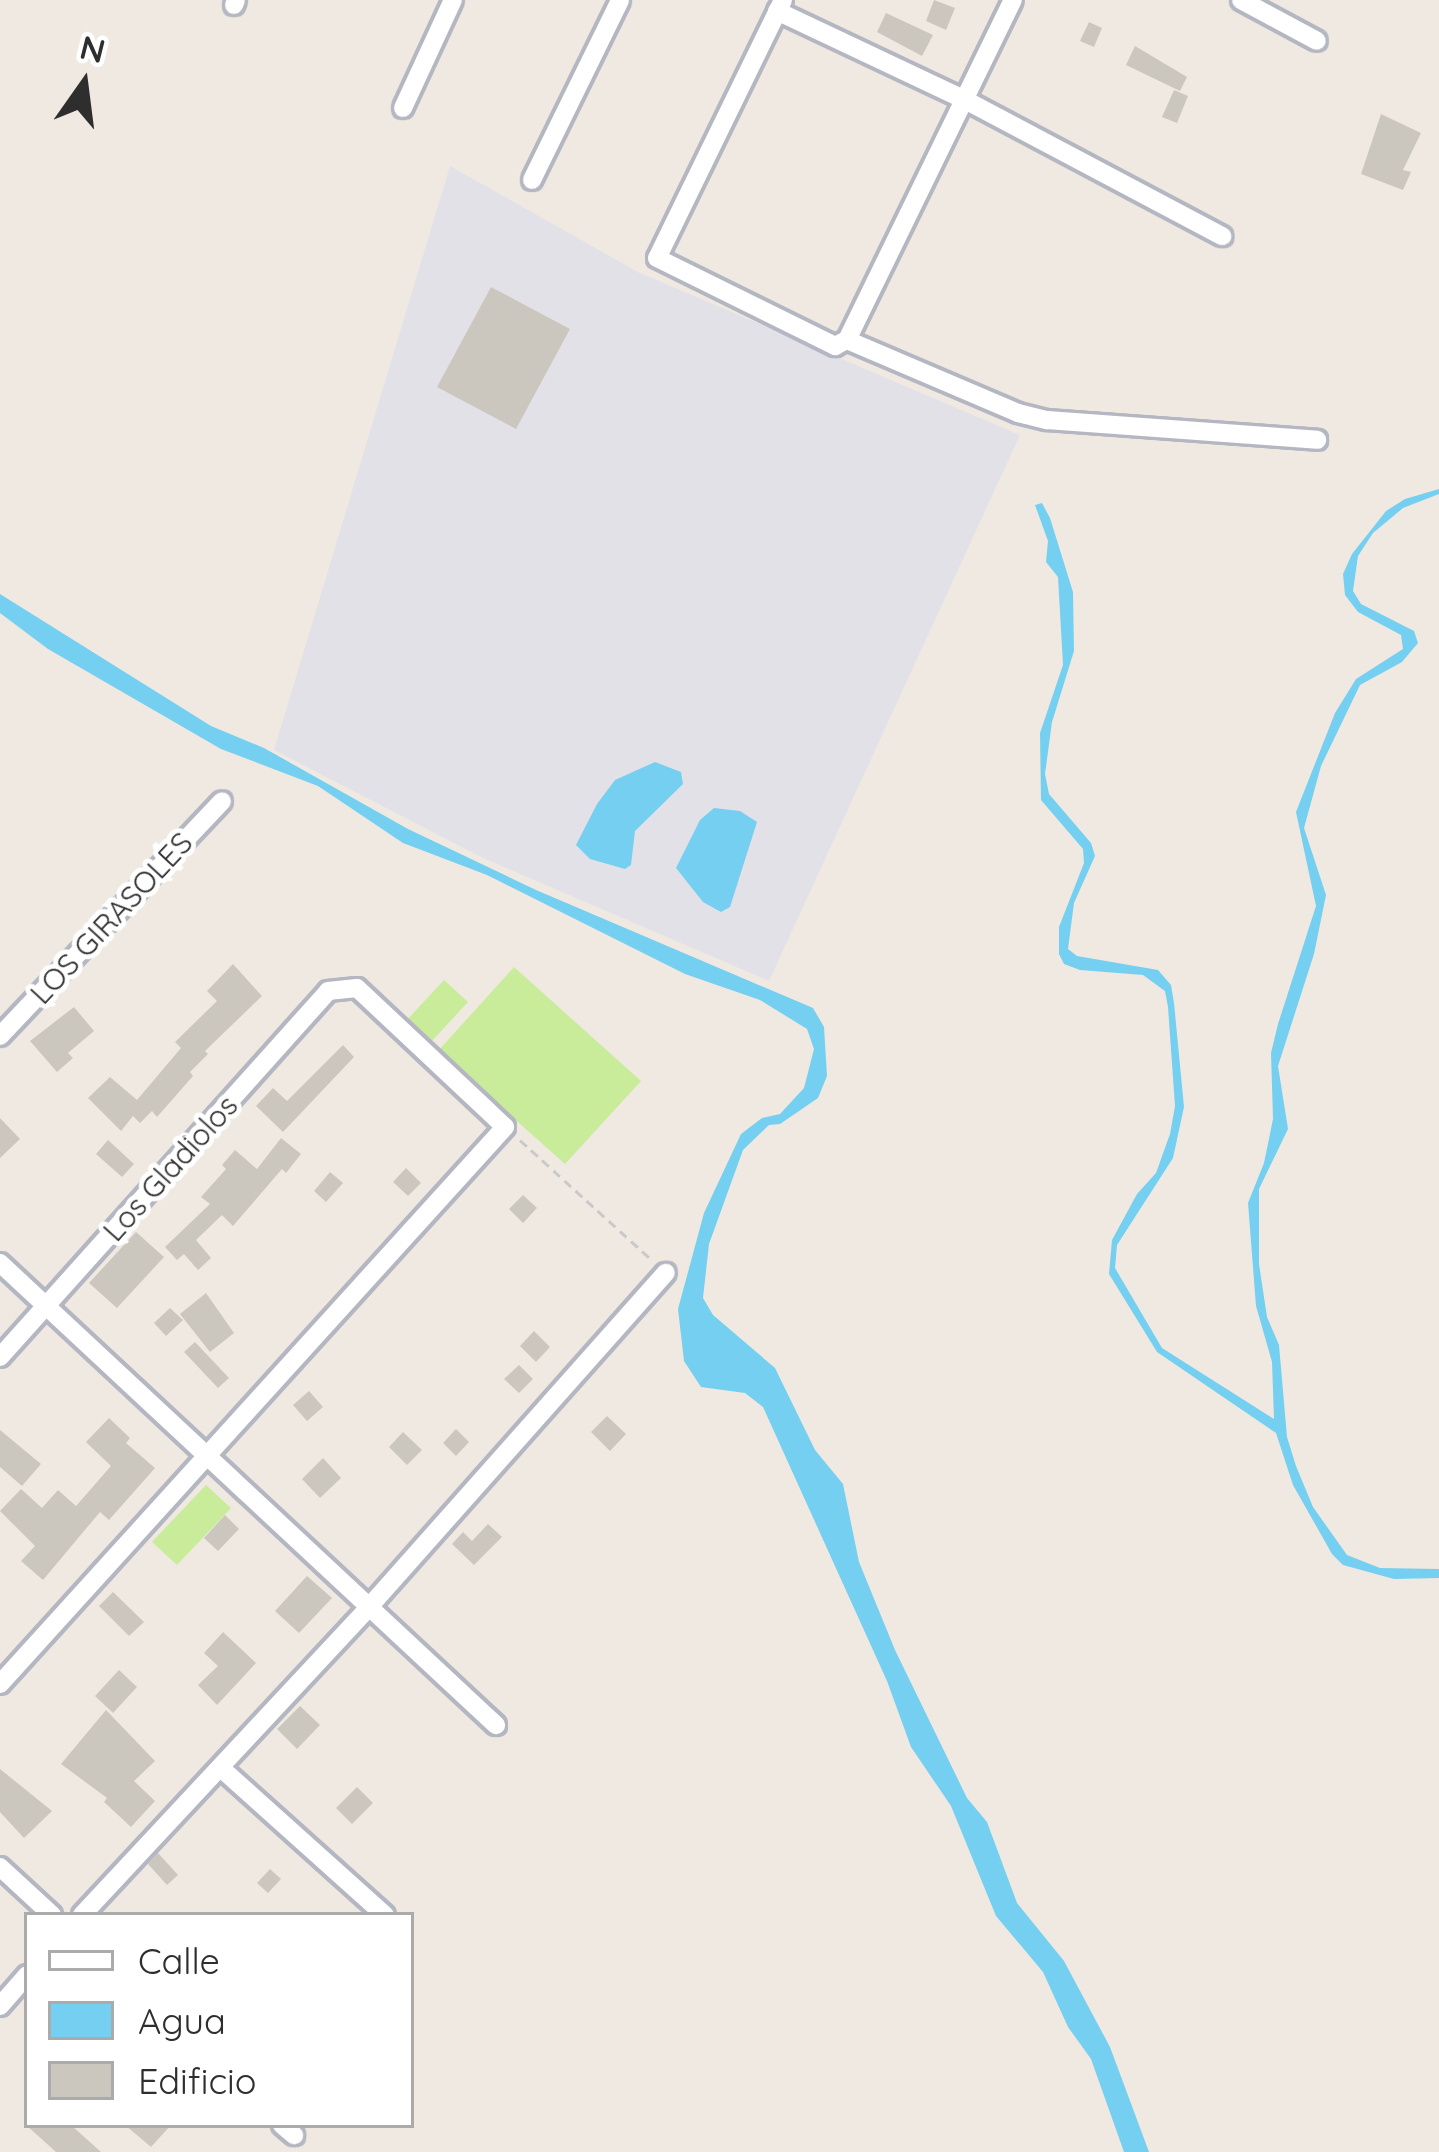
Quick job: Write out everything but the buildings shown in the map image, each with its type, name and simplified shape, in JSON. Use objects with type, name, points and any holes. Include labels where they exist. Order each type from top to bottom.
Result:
[{"type":"street","points":[[403,108],[453,0]]},
{"type":"street","points":[[532,180],[620,0]]},
{"type":"street","points":[[1013,0],[967,101],[847,340],[835,346],[657,258],[780,5],[967,101],[1222,236]]},
{"type":"street","points":[[1241,0],[1317,40]]},
{"type":"street","points":[[847,340],[1018,413],[1047,420],[1317,440]]},
{"type":"street","name":"LOS GIRASOLES","points":[[0,1036],[222,801]]},
{"type":"street","name":"Los Gladiolos","points":[[0,1357],[328,991],[343,985],[357,988],[505,1127]]},
{"type":"street","points":[[0,1684],[505,1127]]},
{"type":"street","points":[[0,1263],[496,1725]]},
{"type":"street","points":[[85,1912],[369,1607],[666,1273]]},
{"type":"street","points":[[222,1768],[382,1912]]},
{"type":"street","points":[[0,1867],[49,1912]]},
{"type":"street","points":[[0,2006],[24,1979]]},
{"type":"path","points":[[505,1127],[666,1273]]},
{"type":"shaded area","points":[[450,166],[638,272],[1020,435],[769,981],[483,858],[274,750]]},
{"type":"green space","points":[[514,967],[641,1081],[565,1164],[438,1051]]},
{"type":"green space","points":[[444,980],[468,1002],[430,1043],[406,1021]]},
{"type":"green space","points":[[206,1485],[231,1508],[177,1565],[152,1542]]},
{"type":"water","points":[[1439,489],[1439,494],[1403,508],[1373,533],[1358,556],[1353,591],[1361,604],[1414,631],[1418,643],[1402,662],[1360,685],[1321,766],[1304,828],[1326,895],[1314,954],[1278,1066],[1288,1129],[1259,1189],[1259,1264],[1267,1317],[1279,1345],[1287,1437],[1296,1466],[1313,1507],[1347,1555],[1380,1568],[1439,1569],[1439,1578],[1394,1579],[1343,1565],[1332,1554],[1293,1485],[1276,1433],[1157,1352],[1109,1274],[1112,1240],[1137,1194],[1156,1173],[1170,1134],[1175,1106],[1168,1007],[1165,991],[1143,975],[1080,970],[1064,964],[1059,954],[1059,927],[1084,863],[1083,849],[1041,800],[1040,733],[1063,665],[1058,577],[1046,562],[1048,541],[1035,505],[1042,503],[1050,518],[1073,592],[1074,651],[1052,722],[1045,774],[1049,794],[1091,843],[1095,856],[1074,903],[1068,949],[1077,956],[1158,970],[1171,985],[1174,1003],[1184,1107],[1173,1158],[1117,1245],[1115,1268],[1162,1348],[1274,1419],[1272,1362],[1256,1306],[1248,1203],[1264,1163],[1273,1119],[1271,1053],[1316,906],[1296,812],[1335,713],[1356,679],[1403,649],[1401,635],[1358,612],[1345,595],[1343,574],[1352,554],[1386,511],[1405,499]]},
{"type":"water","points":[[0,594],[211,726],[264,748],[408,829],[536,890],[813,1008],[824,1027],[827,1076],[818,1098],[780,1124],[769,1125],[743,1150],[709,1244],[703,1298],[713,1315],[775,1368],[815,1450],[843,1484],[859,1562],[895,1650],[967,1798],[987,1822],[1017,1903],[1064,1961],[1110,2047],[1149,2152],[1124,2152],[1091,2059],[1068,2027],[1043,1972],[996,1916],[951,1806],[911,1747],[887,1681],[763,1407],[745,1393],[701,1387],[684,1361],[678,1309],[704,1213],[741,1134],[762,1118],[780,1114],[804,1088],[814,1049],[807,1029],[760,1000],[685,974],[487,875],[403,843],[318,786],[221,749],[48,649],[0,613]]},
{"type":"water","points":[[655,762],[681,772],[683,784],[635,831],[631,865],[625,869],[590,859],[576,845],[597,804],[615,780]]},
{"type":"water","points":[[714,808],[740,811],[757,822],[730,907],[721,912],[703,902],[676,868],[700,820]]}]
